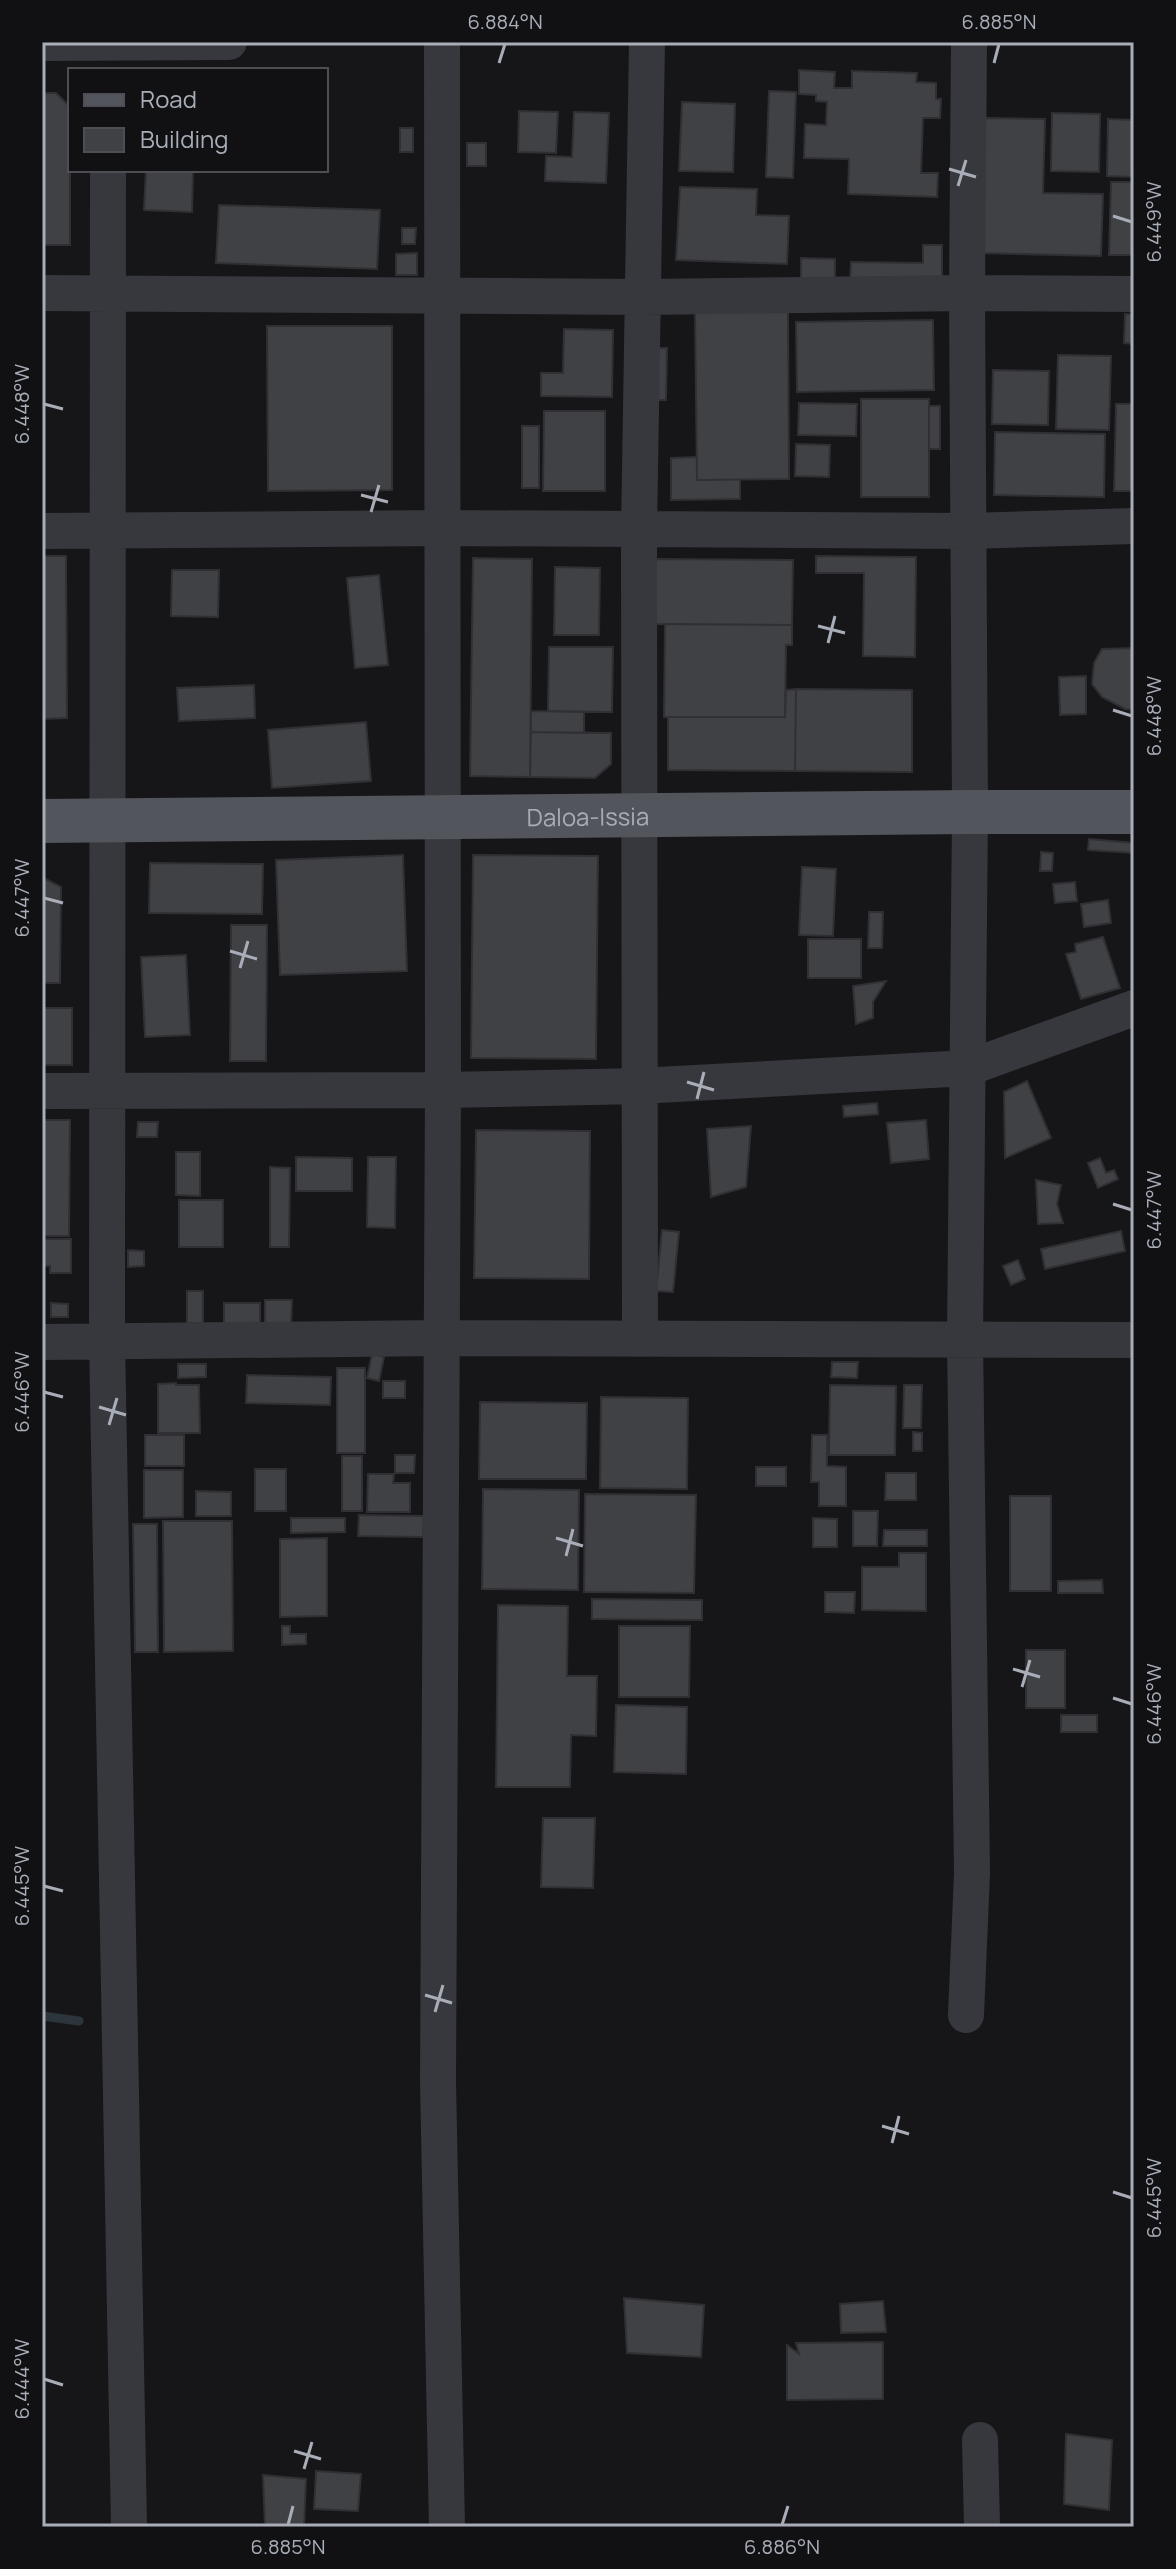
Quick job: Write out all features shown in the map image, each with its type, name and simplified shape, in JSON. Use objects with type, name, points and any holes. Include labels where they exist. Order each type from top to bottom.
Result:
[{"type":"main road","name":"Daloa-Issia","points":[[42,821],[1134,812]]},
{"type":"street","points":[[42,43],[229,42]]},
{"type":"street","points":[[442,42],[443,1090],[438,2082],[447,2527]]},
{"type":"street","points":[[640,1339],[639,531],[647,42]]},
{"type":"street","points":[[966,2015],[972,1873],[965,1339],[970,812],[969,42]]},
{"type":"street","points":[[108,43],[108,68]]},
{"type":"street","points":[[108,172],[107,1340],[129,2527]]},
{"type":"street","points":[[42,293],[444,297],[1134,294]]},
{"type":"street","points":[[42,531],[444,528],[968,531],[1134,526]]},
{"type":"street","points":[[42,1091],[639,1086],[968,1068],[1134,1008]]},
{"type":"street","points":[[42,1342],[442,1338],[1134,1340]]},
{"type":"street","points":[[980,2440],[982,2527]]},
{"type":"building","points":[[799,70],[835,72],[834,88],[852,88],[852,71],[917,73],[916,82],[936,83],[936,99],[941,99],[940,118],[923,118],[921,173],[938,173],[937,197],[848,194],[849,159],[804,158],[805,124],[826,125],[827,102],[816,101],[816,95],[799,94]]},
{"type":"building","points":[[769,91],[796,92],[793,178],[766,177]]},
{"type":"building","points":[[42,93],[56,93],[68,105],[70,245],[42,245]]},
{"type":"building","points":[[682,102],[735,104],[733,172],[679,171]]},
{"type":"building","points":[[519,111],[558,112],[556,153],[518,152]]},
{"type":"building","points":[[574,112],[609,113],[606,183],[545,181],[546,156],[572,157]]},
{"type":"building","points":[[1052,113],[1100,114],[1099,172],[1051,171]]},
{"type":"building","points":[[985,118],[1045,119],[1043,193],[1103,194],[1101,256],[981,253]]},
{"type":"building","points":[[1108,119],[1134,120],[1134,177],[1107,176]]},
{"type":"building","points":[[400,128],[413,128],[413,152],[400,152]]},
{"type":"building","points":[[467,143],[486,143],[486,166],[467,166]]},
{"type":"building","points":[[146,172],[193,172],[192,212],[144,210]]},
{"type":"building","points":[[1111,182],[1134,182],[1134,255],[1109,255]]},
{"type":"building","points":[[680,187],[757,189],[756,215],[789,216],[787,264],[676,260]]},
{"type":"building","points":[[219,205],[380,210],[377,269],[216,263]]},
{"type":"building","points":[[402,228],[416,228],[415,244],[402,244]]},
{"type":"building","points":[[923,245],[942,245],[942,284],[850,284],[851,262],[923,263]]},
{"type":"building","points":[[417,253],[417,275],[396,275],[396,254]]},
{"type":"building","points":[[801,258],[835,259],[835,281],[801,281]]},
{"type":"building","points":[[788,311],[789,479],[697,480],[695,312]]},
{"type":"building","points":[[1125,314],[1134,314],[1134,344],[1124,343]]},
{"type":"building","points":[[933,320],[934,390],[797,392],[796,322]]},
{"type":"building","points":[[267,326],[392,326],[392,490],[268,491]]},
{"type":"building","points":[[564,329],[613,330],[612,397],[541,396],[541,373],[563,373]]},
{"type":"building","points":[[657,348],[667,348],[666,400],[655,400]]},
{"type":"building","points":[[1058,355],[1111,356],[1109,430],[1056,429]]},
{"type":"building","points":[[993,370],[1049,371],[1048,425],[992,424]]},
{"type":"building","points":[[861,399],[929,399],[929,497],[861,497]]},
{"type":"building","points":[[799,403],[857,404],[856,436],[798,435]]},
{"type":"building","points":[[1116,404],[1134,404],[1134,491],[1114,491]]},
{"type":"building","points":[[929,406],[940,406],[940,449],[929,449]]},
{"type":"building","points":[[544,411],[605,411],[605,491],[543,491]]},
{"type":"building","points":[[522,426],[539,426],[539,488],[522,488]]},
{"type":"building","points":[[995,432],[1105,434],[1104,497],[994,495]]},
{"type":"building","points":[[796,444],[830,445],[829,477],[795,476]]},
{"type":"building","points":[[697,457],[697,480],[740,480],[740,499],[671,500],[671,458]]},
{"type":"building","points":[[42,556],[66,556],[67,718],[42,719]]},
{"type":"building","points":[[816,556],[916,557],[915,657],[863,656],[864,573],[816,573]]},
{"type":"building","points":[[473,558],[532,559],[530,777],[470,776]]},
{"type":"building","points":[[652,559],[793,560],[792,625],[651,624]]},
{"type":"building","points":[[555,567],[600,568],[599,635],[554,635]]},
{"type":"building","points":[[172,570],[219,570],[218,617],[171,616]]},
{"type":"building","points":[[379,575],[388,665],[355,668],[347,578]]},
{"type":"building","points":[[665,624],[792,625],[792,645],[786,645],[785,717],[664,717]]},
{"type":"building","points":[[549,647],[613,647],[612,712],[548,711]]},
{"type":"building","points":[[1134,648],[1134,710],[1125,709],[1102,697],[1092,684],[1094,663],[1102,649]]},
{"type":"building","points":[[1086,676],[1086,714],[1060,715],[1059,677]]},
{"type":"building","points":[[254,685],[255,718],[179,721],[177,688]]},
{"type":"building","points":[[796,689],[912,690],[912,772],[795,771]]},
{"type":"building","points":[[796,689],[795,771],[668,770],[668,717],[785,717],[786,690]]},
{"type":"building","points":[[531,711],[584,712],[584,733],[531,732]]},
{"type":"building","points":[[366,722],[371,781],[272,788],[268,730]]},
{"type":"building","points":[[531,732],[611,733],[611,764],[595,778],[530,777]]},
{"type":"building","points":[[1089,839],[1134,843],[1134,853],[1088,850]]},
{"type":"building","points":[[1041,852],[1053,853],[1052,871],[1040,871]]},
{"type":"building","points":[[403,855],[407,971],[280,975],[276,860]]},
{"type":"building","points":[[473,855],[598,856],[596,1059],[471,1058]]},
{"type":"building","points":[[150,863],[263,864],[262,914],[149,913]]},
{"type":"building","points":[[802,867],[836,869],[833,936],[799,935]]},
{"type":"building","points":[[42,877],[61,887],[60,983],[42,983]]},
{"type":"building","points":[[1075,882],[1077,901],[1055,903],[1053,884]]},
{"type":"building","points":[[1108,900],[1111,923],[1084,927],[1081,904]]},
{"type":"building","points":[[869,912],[883,912],[882,948],[868,948]]},
{"type":"building","points":[[231,925],[267,925],[266,1061],[230,1061]]},
{"type":"building","points":[[1103,937],[1120,988],[1081,999],[1066,954],[1076,952],[1075,944]]},
{"type":"building","points":[[808,939],[861,939],[861,978],[808,978]]},
{"type":"building","points":[[186,955],[190,1035],[145,1037],[141,957]]},
{"type":"building","points":[[886,981],[873,1002],[873,1018],[856,1024],[853,986]]},
{"type":"building","points":[[42,1008],[72,1008],[72,1065],[42,1065]]},
{"type":"building","points":[[1027,1081],[1051,1138],[1005,1158],[1004,1092]]},
{"type":"building","points":[[877,1103],[878,1114],[844,1117],[843,1106]]},
{"type":"building","points":[[42,1120],[70,1120],[69,1236],[42,1236]]},
{"type":"building","points":[[926,1120],[929,1159],[891,1163],[887,1123]]},
{"type":"building","points":[[138,1122],[158,1122],[157,1137],[137,1137]]},
{"type":"building","points":[[751,1126],[746,1187],[711,1197],[707,1129]]},
{"type":"building","points":[[476,1130],[590,1131],[589,1279],[474,1278]]},
{"type":"building","points":[[176,1152],[200,1152],[200,1196],[176,1195]]},
{"type":"building","points":[[296,1157],[352,1158],[352,1191],[296,1191]]},
{"type":"building","points":[[368,1157],[396,1157],[395,1228],[367,1227]]},
{"type":"building","points":[[1100,1158],[1106,1173],[1114,1170],[1118,1179],[1098,1188],[1088,1163]]},
{"type":"building","points":[[270,1167],[290,1168],[289,1247],[270,1247]]},
{"type":"building","points":[[1036,1180],[1061,1185],[1057,1204],[1063,1223],[1038,1224]]},
{"type":"building","points":[[179,1200],[223,1200],[223,1247],[179,1247]]},
{"type":"building","points":[[662,1230],[679,1232],[673,1292],[656,1291]]},
{"type":"building","points":[[1121,1231],[1125,1251],[1045,1269],[1041,1249]]},
{"type":"building","points":[[42,1239],[71,1239],[71,1273],[50,1273],[50,1266],[42,1266]]},
{"type":"building","points":[[128,1250],[144,1251],[144,1266],[128,1267]]},
{"type":"building","points":[[1018,1260],[1025,1279],[1011,1285],[1003,1266]]},
{"type":"building","points":[[187,1291],[203,1291],[203,1323],[187,1323]]},
{"type":"building","points":[[265,1300],[292,1300],[291,1326],[265,1326]]},
{"type":"building","points":[[51,1303],[68,1304],[68,1317],[51,1317]]},
{"type":"building","points":[[224,1303],[260,1303],[260,1324],[224,1323]]},
{"type":"building","points":[[372,1354],[384,1357],[379,1381],[367,1378]]},
{"type":"building","points":[[832,1362],[858,1362],[857,1378],[831,1377]]},
{"type":"building","points":[[178,1364],[206,1364],[206,1377],[178,1378]]},
{"type":"building","points":[[337,1368],[365,1368],[365,1453],[337,1453]]},
{"type":"building","points":[[247,1375],[331,1377],[330,1405],[246,1403]]},
{"type":"building","points":[[383,1381],[405,1381],[405,1398],[383,1398]]},
{"type":"building","points":[[158,1384],[199,1385],[200,1433],[158,1433]]},
{"type":"building","points":[[830,1385],[896,1386],[895,1455],[829,1455]]},
{"type":"building","points":[[904,1385],[922,1385],[921,1428],[903,1428]]},
{"type":"building","points":[[601,1397],[688,1398],[687,1489],[600,1488]]},
{"type":"building","points":[[480,1402],[587,1403],[586,1479],[479,1479]]},
{"type":"building","points":[[913,1432],[922,1433],[922,1451],[913,1451]]},
{"type":"building","points":[[145,1435],[184,1435],[184,1466],[145,1466]]},
{"type":"building","points":[[812,1435],[827,1435],[827,1466],[846,1467],[846,1506],[819,1506],[819,1482],[811,1482]]},
{"type":"building","points":[[395,1455],[415,1455],[414,1473],[395,1473]]},
{"type":"building","points":[[342,1456],[362,1456],[362,1511],[342,1511]]},
{"type":"building","points":[[756,1467],[786,1467],[786,1486],[756,1486]]},
{"type":"building","points":[[255,1469],[286,1469],[286,1511],[255,1511]]},
{"type":"building","points":[[144,1470],[183,1470],[183,1517],[144,1518]]},
{"type":"building","points":[[886,1473],[916,1473],[916,1500],[885,1500]]},
{"type":"building","points":[[368,1474],[394,1474],[393,1483],[410,1483],[410,1512],[367,1512]]},
{"type":"building","points":[[483,1489],[579,1490],[578,1590],[482,1589]]},
{"type":"building","points":[[196,1491],[231,1492],[231,1516],[196,1516]]},
{"type":"building","points":[[585,1494],[696,1495],[694,1593],[584,1592]]},
{"type":"building","points":[[1010,1496],[1051,1496],[1051,1591],[1010,1591]]},
{"type":"building","points":[[853,1511],[878,1511],[877,1546],[853,1546]]},
{"type":"building","points":[[359,1515],[424,1516],[423,1537],[358,1536]]},
{"type":"building","points":[[291,1518],[345,1518],[345,1532],[291,1533]]},
{"type":"building","points":[[813,1518],[837,1519],[837,1547],[813,1547]]},
{"type":"building","points":[[163,1521],[232,1521],[233,1651],[164,1652]]},
{"type":"building","points":[[133,1524],[157,1524],[158,1652],[135,1652]]},
{"type":"building","points":[[884,1530],[927,1530],[927,1546],[883,1546]]},
{"type":"building","points":[[327,1538],[327,1616],[280,1617],[280,1539]]},
{"type":"building","points":[[899,1553],[926,1553],[926,1611],[862,1610],[862,1567],[899,1567]]},
{"type":"building","points":[[1102,1580],[1103,1593],[1058,1593],[1058,1581]]},
{"type":"building","points":[[825,1592],[855,1592],[854,1613],[825,1612]]},
{"type":"building","points":[[592,1599],[702,1600],[702,1620],[592,1619]]},
{"type":"building","points":[[498,1605],[568,1606],[567,1676],[597,1676],[596,1736],[571,1735],[570,1787],[496,1787]]},
{"type":"building","points":[[282,1626],[290,1626],[290,1634],[306,1634],[306,1644],[282,1645]]},
{"type":"building","points":[[619,1626],[690,1626],[689,1697],[619,1697]]},
{"type":"building","points":[[1026,1650],[1065,1650],[1065,1708],[1026,1708]]},
{"type":"building","points":[[616,1705],[687,1707],[686,1774],[614,1772]]},
{"type":"building","points":[[1061,1715],[1097,1715],[1097,1732],[1061,1732]]},
{"type":"building","points":[[543,1818],[595,1818],[593,1888],[541,1887]]},
{"type":"building","points":[[624,2298],[704,2305],[701,2357],[627,2353]]},
{"type":"building","points":[[883,2301],[886,2332],[841,2333],[840,2304]]},
{"type":"building","points":[[883,2342],[883,2399],[787,2400],[787,2345],[799,2354],[796,2343]]},
{"type":"building","points":[[1066,2434],[1112,2440],[1109,2510],[1064,2504]]},
{"type":"building","points":[[316,2471],[361,2474],[358,2511],[314,2509]]},
{"type":"building","points":[[263,2475],[306,2479],[304,2527],[265,2527]]},
{"type":"waterway","points":[[42,2016],[79,2021]]}]
